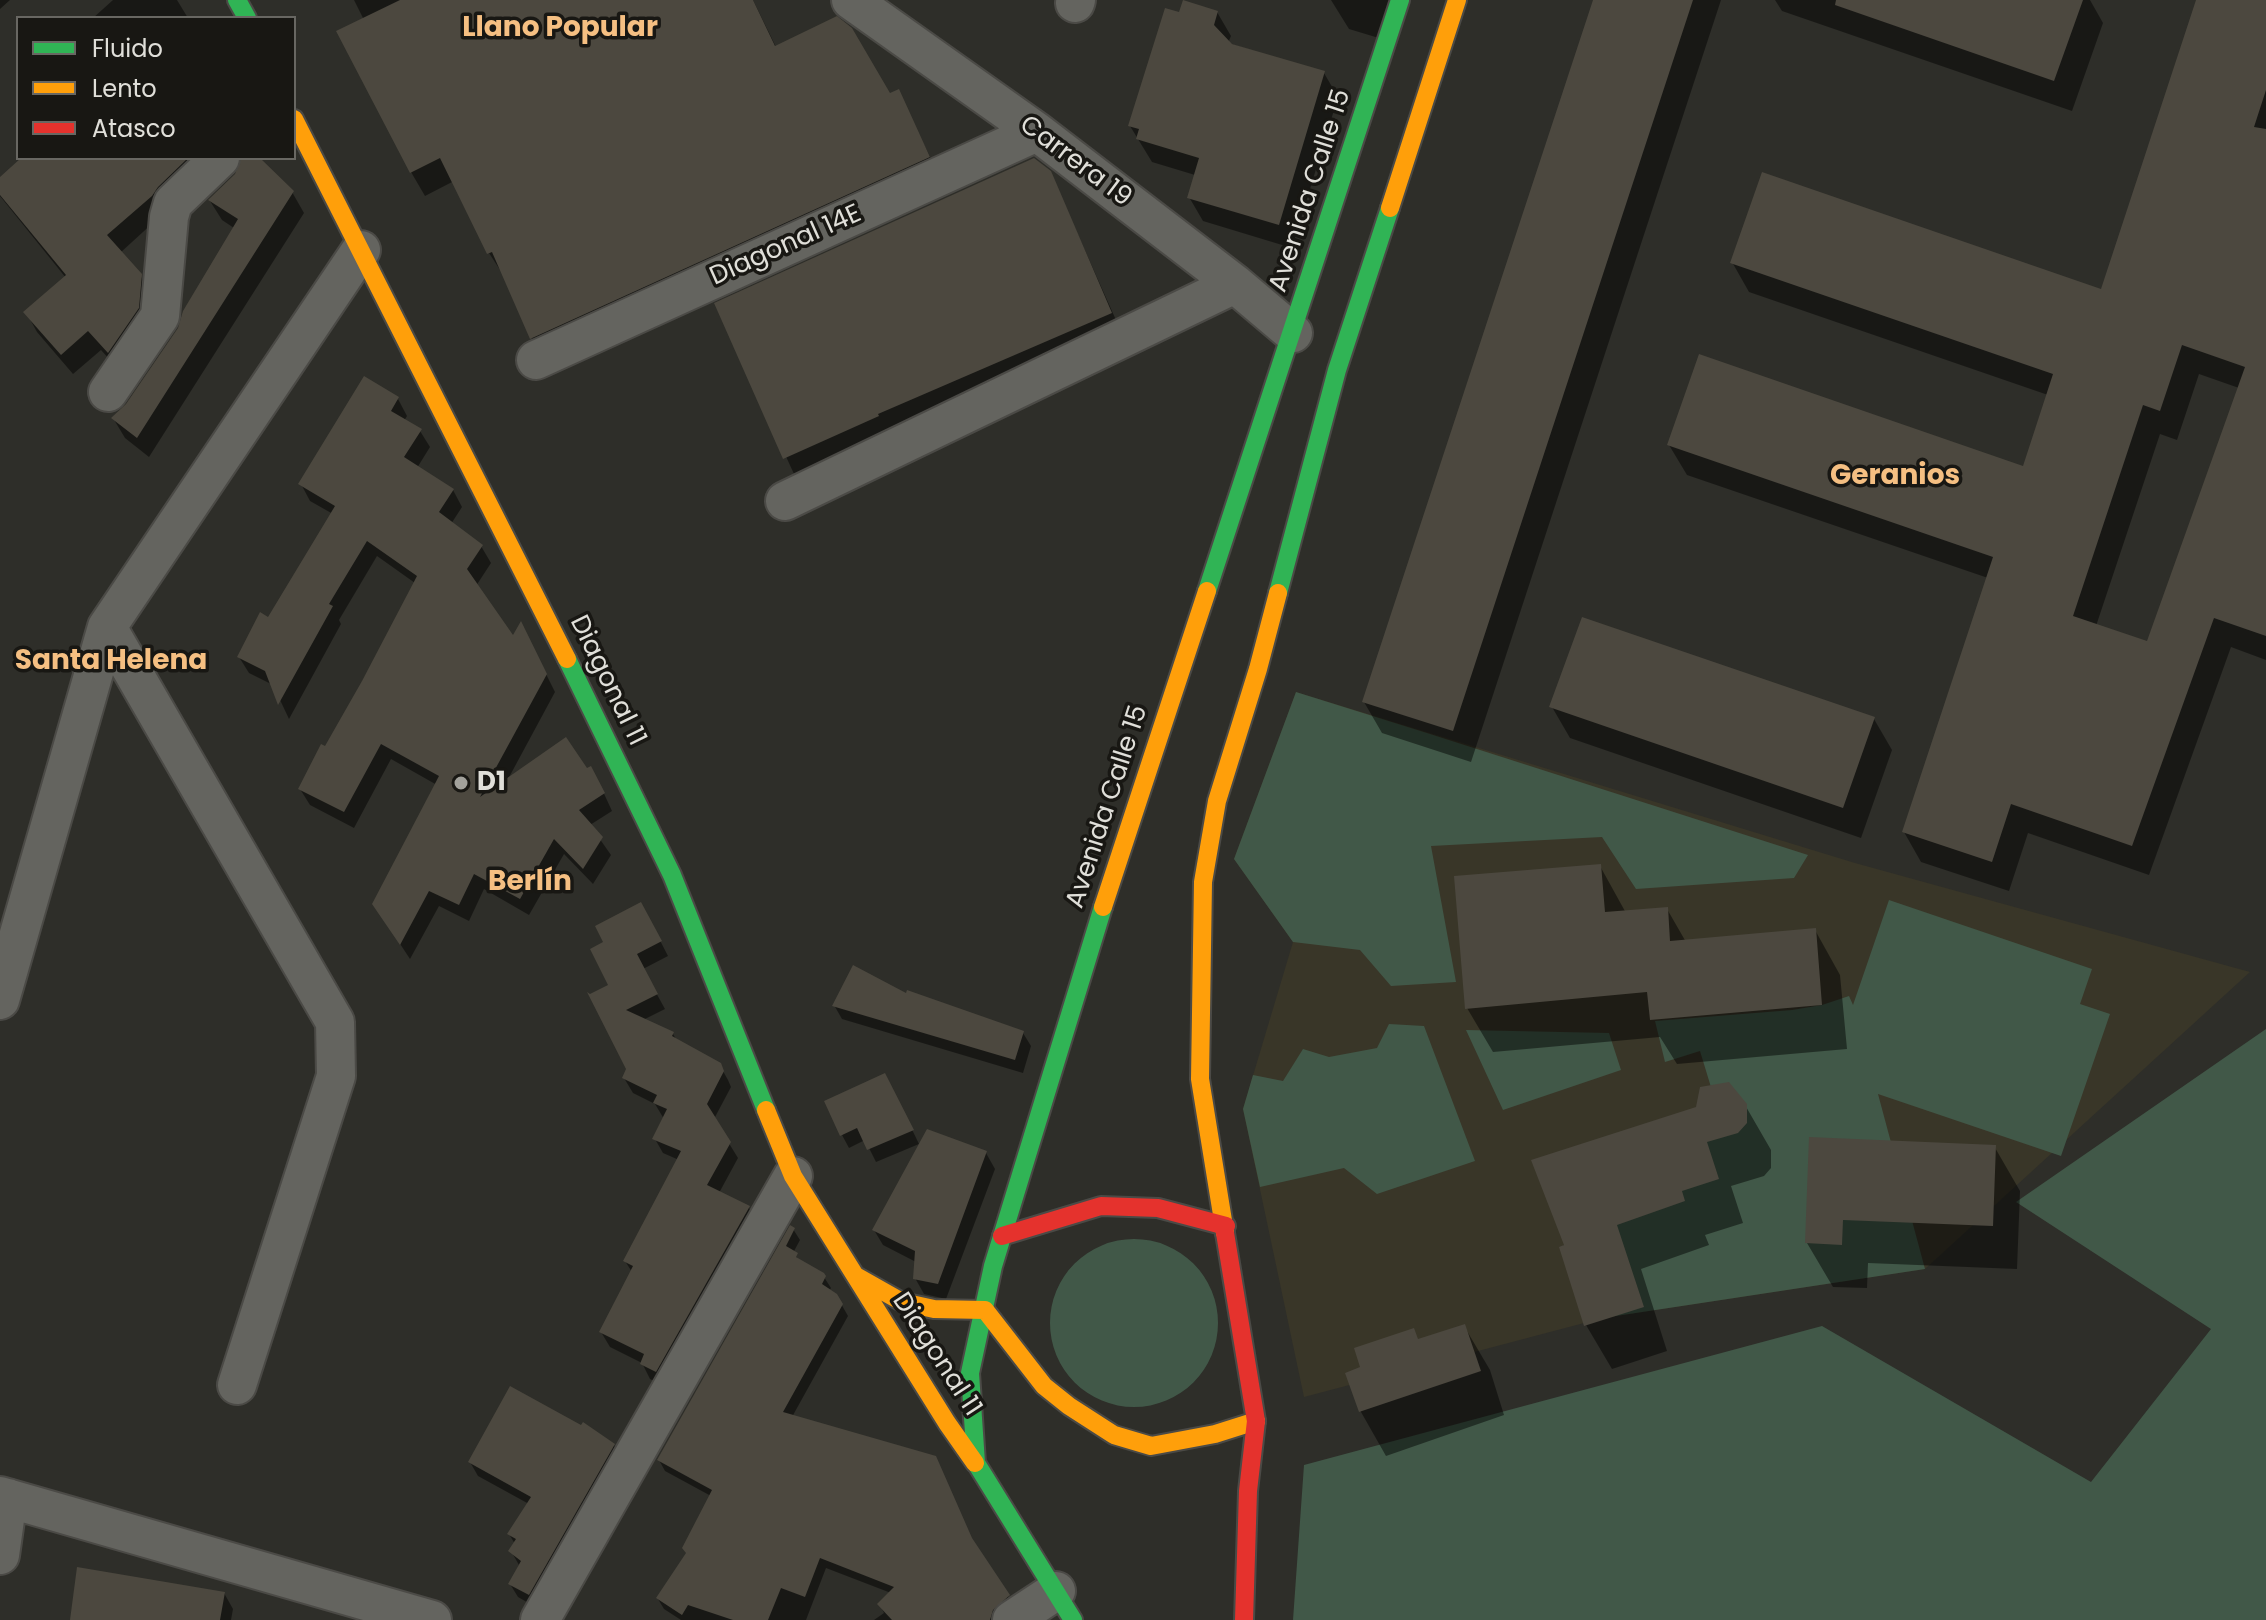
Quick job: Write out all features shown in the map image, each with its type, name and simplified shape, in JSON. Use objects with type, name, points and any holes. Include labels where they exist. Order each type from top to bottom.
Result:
[{"type":"main road","name":"Avenida Calle 15","points":[[1065,1606],[976,1463],[970,1373],[993,1266],[1130,819],[1293,333],[1400,0]]},
{"type":"main road","points":[[1244,1620],[1248,1491],[1256,1421],[1200,1079],[1203,882],[1217,801],[1258,669],[1337,370],[1457,0]]},
{"type":"main road","name":"Diagonal 11","points":[[296,123],[531,585],[672,875],[793,1176],[947,1423],[976,1463]]},
{"type":"main road","points":[[1002,1236],[1101,1206],[1158,1208],[1226,1226]]},
{"type":"main road","name":"Diagonal 11","points":[[853,1275],[902,1302],[934,1309],[985,1310]]},
{"type":"main road","points":[[985,1310],[1044,1386],[1114,1435],[1151,1446],[1215,1434],[1256,1421]]},
{"type":"street","name":"Carrera 19","points":[[851,0],[1037,132],[1235,284],[1293,333]]},
{"type":"street","name":"Diagonal 14E","points":[[536,360],[1037,132]]},
{"type":"street","points":[[108,392],[160,316],[173,203],[218,160]]},
{"type":"street","points":[[0,1000],[107,627],[361,250]]},
{"type":"street","points":[[785,501],[1235,284]]},
{"type":"street","points":[[107,627],[335,1022],[336,1076],[237,1385]]},
{"type":"street","points":[[540,1620],[793,1176]]},
{"type":"street","points":[[0,1555],[4,1497],[432,1620]]},
{"type":"street","points":[[1012,1620],[1065,1606]]},
{"type":"shaded area","points":[[1296,692],[1855,863],[2250,972],[1925,1269],[1603,1318],[1304,1397],[1243,1109],[1293,942],[1234,859]]},
{"type":"green space","points":[[1296,692],[1808,855],[1794,878],[1636,889],[1602,837],[1431,846],[1456,982],[1391,986],[1360,950],[1293,942],[1234,859]]},
{"type":"green space","points":[[1889,900],[2092,969],[2080,1004],[2110,1014],[2061,1156],[1878,1094],[1925,1269],[1603,1318],[1567,1220],[1691,1144],[1724,1130],[1700,1051],[1665,1062],[1655,1021],[1792,1010],[1849,996],[1853,1005]]},
{"type":"green space","points":[[1389,1024],[1424,1026],[1475,1161],[1377,1194],[1344,1168],[1260,1187],[1243,1109],[1253,1075],[1283,1081],[1303,1049],[1329,1057],[1377,1048]]},
{"type":"green space","points":[[2266,1029],[2266,1620],[1293,1620],[1304,1465],[1822,1326],[2091,1482],[2211,1329],[2016,1202]]},
{"type":"green space","points":[[1466,1030],[1609,1033],[1621,1070],[1503,1110]]},
{"type":"green space","points":[[1134,1239],[1166,1245],[1193,1264],[1212,1291],[1218,1323],[1212,1355],[1193,1382],[1166,1401],[1134,1407],[1102,1401],[1075,1382],[1056,1355],[1050,1323],[1056,1291],[1075,1264],[1102,1245]]},
{"type":"building","points":[[400,0],[753,0],[775,46],[837,16],[852,28],[890,93],[899,89],[930,157],[530,339],[492,252],[487,254],[440,158],[410,173],[336,31]]},
{"type":"building","points":[[1183,0],[1218,11],[1214,25],[1232,44],[1325,71],[1279,225],[1187,198],[1199,158],[1136,139],[1139,129],[1128,126],[1165,8],[1179,12]]},
{"type":"building","points":[[1593,0],[1693,0],[1453,731],[1362,702]]},
{"type":"building","points":[[1836,0],[2083,0],[2054,81],[1835,5]]},
{"type":"building","points":[[2196,0],[2266,0],[2266,90],[2254,127],[2266,129],[2266,636],[2214,618],[2132,846],[2011,804],[1992,862],[1902,832],[1993,557],[1667,445],[1699,354],[2023,466],[2053,374],[1730,263],[1762,172],[2101,289]],"holes":[[[2182,345],[2245,367],[2147,641],[2073,616],[2143,405],[2160,411]]]},
{"type":"building","points":[[1034,158],[1051,171],[1112,313],[878,414],[783,459],[714,303]]},
{"type":"building","points":[[19,160],[186,160],[152,196],[107,235],[142,274],[139,308],[108,353],[88,331],[61,355],[23,312],[66,275],[0,195],[0,177]]},
{"type":"building","points":[[240,160],[262,160],[294,191],[137,438],[111,418],[126,404],[178,328],[183,311],[238,219],[208,200],[235,174]]},
{"type":"building","points":[[364,376],[399,397],[391,411],[422,429],[404,457],[454,489],[439,512],[483,545],[467,569],[513,635],[521,621],[547,674],[480,797],[566,737],[587,768],[591,766],[605,793],[579,810],[603,837],[583,869],[554,839],[520,899],[474,874],[459,905],[429,891],[400,945],[372,904],[439,776],[381,744],[344,812],[298,789],[321,744],[325,746],[362,681],[417,576],[367,541],[329,604],[333,606],[278,705],[265,671],[237,657],[260,612],[268,617],[335,506],[298,484]]},
{"type":"building","points":[[1582,617],[1875,717],[1843,808],[1549,707]]},
{"type":"building","points":[[1601,864],[1605,912],[1668,907],[1670,941],[1816,928],[1822,1005],[1650,1020],[1647,992],[1465,1009],[1454,876]]},
{"type":"building","points":[[641,902],[662,941],[637,954],[658,994],[626,1010],[674,1032],[672,1036],[721,1063],[724,1071],[707,1104],[731,1142],[707,1185],[750,1206],[656,1372],[640,1364],[644,1354],[599,1332],[633,1266],[623,1261],[681,1151],[652,1139],[667,1109],[653,1103],[657,1095],[622,1078],[626,1069],[587,992],[590,994],[608,985],[590,949],[603,942],[595,926]]},
{"type":"building","points":[[853,965],[906,993],[907,990],[1024,1031],[1015,1060],[832,1006]]},
{"type":"building","points":[[885,1073],[914,1130],[867,1150],[857,1128],[840,1136],[824,1101]]},
{"type":"building","points":[[1729,1082],[1747,1104],[1747,1123],[1738,1133],[1707,1142],[1719,1179],[1682,1191],[1685,1201],[1617,1225],[1644,1307],[1584,1326],[1559,1247],[1564,1245],[1531,1160],[1696,1107],[1700,1087]]},
{"type":"building","points":[[927,1129],[987,1151],[938,1284],[913,1279],[915,1251],[872,1230]]},
{"type":"building","points":[[1809,1137],[1996,1145],[1993,1226],[1843,1220],[1842,1245],[1805,1243]]},
{"type":"building","points":[[790,1225],[795,1228],[786,1246],[798,1253],[796,1257],[824,1273],[826,1276],[822,1284],[837,1294],[843,1304],[783,1412],[936,1456],[972,1538],[1010,1595],[993,1610],[990,1620],[892,1620],[877,1604],[894,1587],[820,1558],[805,1597],[781,1588],[768,1620],[733,1620],[688,1605],[682,1615],[656,1598],[686,1553],[682,1548],[712,1490],[657,1460]]},
{"type":"building","points":[[1465,1324],[1481,1371],[1359,1412],[1345,1373],[1360,1367],[1354,1348],[1414,1328],[1418,1339]]},
{"type":"building","points":[[510,1386],[581,1425],[583,1422],[615,1444],[529,1595],[508,1584],[521,1561],[508,1551],[516,1539],[507,1534],[531,1497],[468,1462]]},
{"type":"building","points":[[77,1567],[225,1592],[220,1620],[70,1620]]},
{"type":"traffic: fast","points":[[237,0],[246,16]]},
{"type":"traffic: fast","points":[[1207,591],[1400,0]]},
{"type":"traffic: fast","points":[[1278,593],[1337,370],[1390,208]]},
{"type":"traffic: fast","points":[[567,659],[672,875],[766,1110]]},
{"type":"traffic: fast","points":[[1073,1620],[976,1463],[970,1373],[993,1266],[1103,907]]},
{"type":"traffic: slow","points":[[1390,208],[1457,0]]},
{"type":"traffic: slow","points":[[296,123],[567,659]]},
{"type":"traffic: slow","points":[[1103,907],[1207,591]]},
{"type":"traffic: slow","points":[[1225,1233],[1200,1079],[1203,882],[1217,801],[1278,593]]},
{"type":"traffic: slow","points":[[766,1110],[793,1176],[975,1463]]},
{"type":"traffic: slow","points":[[856,1276],[902,1302],[934,1309],[985,1310],[1044,1386],[1114,1435],[1151,1446],[1215,1434],[1256,1421]]},
{"type":"traffic: jam","points":[[1002,1236],[1101,1206],[1158,1208],[1226,1226]]},
{"type":"traffic: jam","points":[[1225,1233],[1256,1421],[1248,1491],[1244,1620]]},
{"type":"place","name":"D1","points":[[461,783]]},
{"type":"district","name":"Llano Popular","points":[[560,29]]},
{"type":"district","name":"Geranios","points":[[1895,477]]},
{"type":"district","name":"Santa Helena","points":[[111,662]]},
{"type":"district","name":"Berlín","points":[[530,883]]}]
